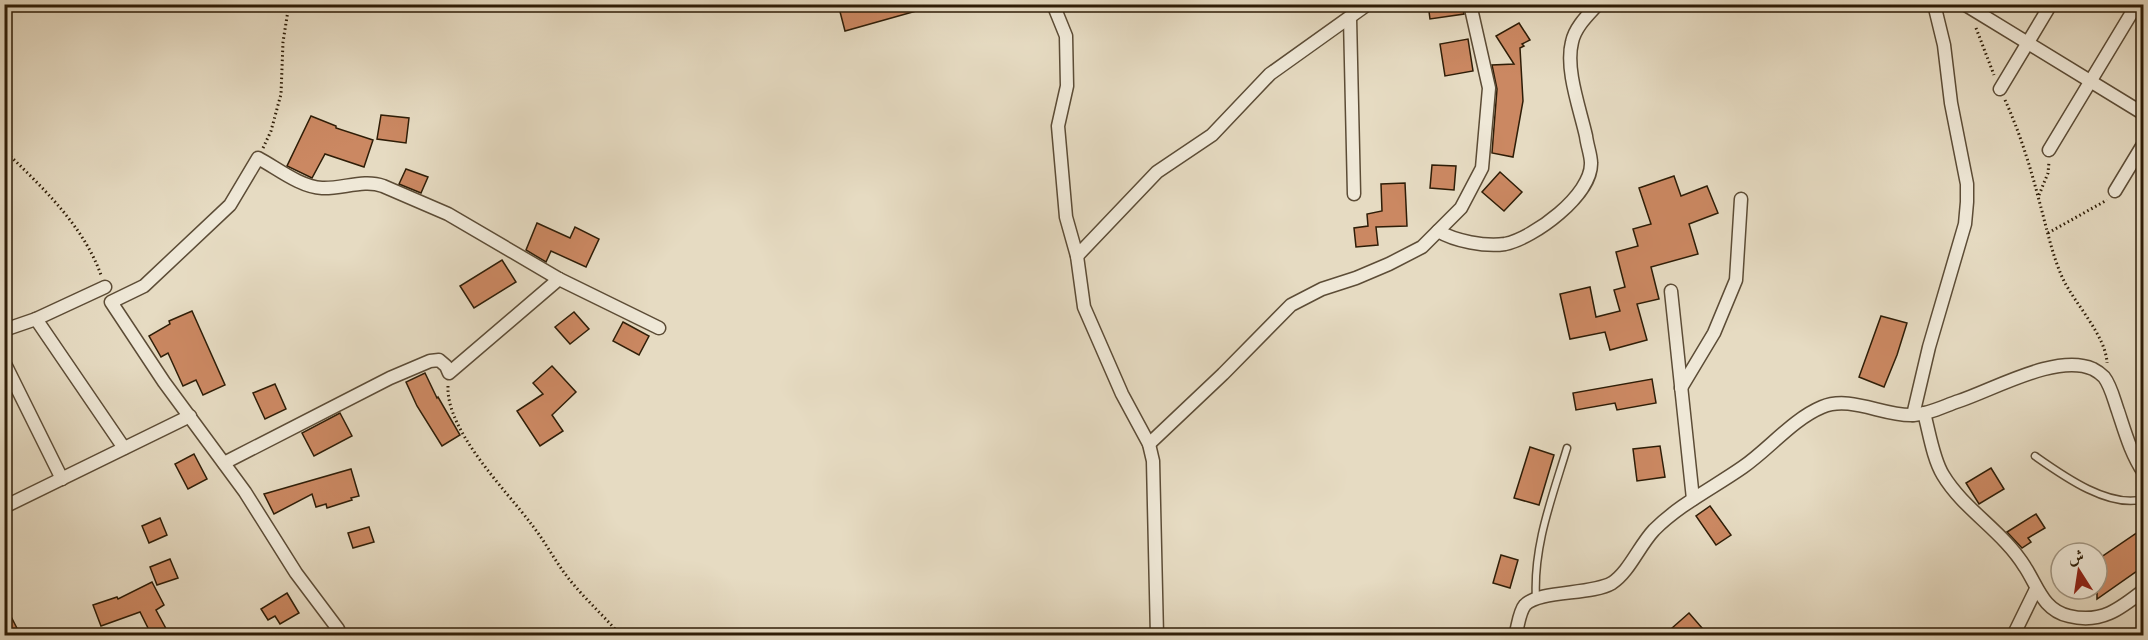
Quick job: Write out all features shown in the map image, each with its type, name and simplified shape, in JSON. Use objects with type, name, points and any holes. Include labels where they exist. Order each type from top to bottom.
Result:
[{"type":"street","points":[[1053,4],[1066,36],[1067,86],[1058,126],[1066,217],[1077,256],[1084,307],[1122,394],[1149,444],[1153,472],[1157,636]]},
{"type":"street","points":[[1077,256],[1157,172],[1212,135],[1270,74],[1368,4]]},
{"type":"street","points":[[1149,444],[1291,305],[1322,289],[1389,264],[1422,247],[1461,208],[1482,168],[1489,88],[1470,4]]},
{"type":"street","points":[[1438,231],[1473,243],[1505,244],[1529,235],[1578,196],[1587,182],[1591,164],[1570,65],[1572,42],[1580,25],[1598,4]]},
{"type":"street","points":[[1934,4],[1944,45],[1951,103],[1967,184],[1967,202],[1965,225],[1929,348],[1918,414],[1941,471],[1953,491],[1995,530],[2025,566],[2036,589],[2049,607],[2068,616],[2099,619],[2129,602],[2144,590]]},
{"type":"street","points":[[1964,4],[2144,114]]},
{"type":"street","points":[[2000,89],[2051,4]]},
{"type":"street","points":[[2049,150],[2134,9]]},
{"type":"street","points":[[1350,18],[1354,194]]},
{"type":"street","points":[[2115,191],[2144,143]]},
{"type":"street","points":[[325,636],[341,632],[296,573],[245,492],[164,382],[111,302],[144,286],[230,205],[258,158],[309,186],[332,188],[376,183],[448,214],[559,279],[659,328]]},
{"type":"street","points":[[1681,388],[1714,333],[1736,280],[1741,199]]},
{"type":"street","points":[[224,463],[390,378],[430,361],[439,360],[449,372],[559,279]]},
{"type":"street","points":[[4,330],[36,319],[105,286]]},
{"type":"street","points":[[1671,291],[1693,499]]},
{"type":"street","points":[[36,319],[124,448]]},
{"type":"street","points":[[4,362],[62,479]]},
{"type":"street","points":[[1515,636],[1522,609],[1526,604],[1536,599],[1604,587],[1614,582],[1626,571],[1633,556],[1655,530],[1693,499],[1744,466],[1808,415],[1823,406],[1854,405],[1918,414],[2061,365],[2088,367],[2104,377],[2111,390],[2129,444],[2144,473]]},
{"type":"street","points":[[4,507],[190,416]]},
{"type":"street","points":[[2013,636],[2036,589]]},
{"type":"lane","points":[[1536,599],[1534,573],[1539,545],[1566,448]]},
{"type":"lane","points":[[2035,456],[2087,489],[2122,501],[2144,499]]},
{"type":"path","points":[[258,158],[271,131],[281,94],[283,42],[290,4]]},
{"type":"path","points":[[1971,18],[2012,117],[2062,277],[2104,349],[2107,360],[2104,377]]},
{"type":"path","points":[[4,150],[43,188],[78,231],[95,260],[105,286]]},
{"type":"path","points":[[2038,197],[2049,170],[2049,150]]},
{"type":"path","points":[[2048,232],[2102,204],[2115,191]]},
{"type":"path","points":[[449,372],[447,397],[453,418],[480,459],[532,524],[573,584],[621,636]]},
{"type":"building","points":[[838,4],[926,4],[927,8],[845,31]]},
{"type":"building","points":[[1428,4],[1462,4],[1464,14],[1430,19]]},
{"type":"building","points":[[1519,23],[1530,40],[1522,44],[1524,46],[1520,48],[1523,101],[1513,157],[1492,153],[1497,89],[1492,65],[1514,64],[1496,36]]},
{"type":"building","points":[[1468,39],[1473,71],[1445,76],[1440,44]]},
{"type":"building","points":[[381,115],[409,118],[406,143],[377,139]]},
{"type":"building","points":[[311,116],[336,126],[336,128],[373,140],[364,167],[325,154],[312,178],[287,166]]},
{"type":"building","points":[[1432,165],[1456,166],[1454,190],[1430,188]]},
{"type":"building","points":[[406,169],[428,177],[421,193],[399,184]]},
{"type":"building","points":[[1500,172],[1522,192],[1504,211],[1482,192]]},
{"type":"building","points":[[1674,176],[1681,196],[1707,186],[1718,213],[1689,224],[1698,254],[1651,267],[1659,299],[1637,304],[1647,340],[1610,350],[1605,332],[1570,339],[1560,294],[1590,287],[1596,317],[1620,311],[1614,290],[1625,287],[1616,252],[1638,246],[1633,229],[1651,224],[1639,188]]},
{"type":"building","points":[[1405,183],[1407,226],[1376,227],[1378,245],[1356,247],[1354,228],[1368,226],[1367,214],[1382,211],[1381,184]]},
{"type":"building","points":[[537,223],[570,238],[575,227],[599,239],[586,267],[551,251],[546,262],[526,250]]},
{"type":"building","points":[[502,260],[516,282],[474,308],[460,286]]},
{"type":"building","points":[[192,311],[225,385],[203,395],[196,380],[183,386],[168,353],[161,357],[149,336],[170,324],[169,321]]},
{"type":"building","points":[[574,312],[589,329],[570,344],[555,327]]},
{"type":"building","points":[[1881,316],[1907,323],[1884,387],[1859,377]]},
{"type":"building","points":[[623,322],[649,336],[639,355],[613,341]]},
{"type":"building","points":[[552,366],[576,392],[552,415],[563,431],[540,446],[517,411],[543,394],[533,383]]},
{"type":"building","points":[[425,373],[437,398],[460,435],[442,446],[417,406],[406,382]]},
{"type":"building","points":[[1652,379],[1656,403],[1617,410],[1615,403],[1576,410],[1573,393]]},
{"type":"building","points":[[275,384],[286,409],[265,419],[253,393]]},
{"type":"building","points":[[340,413],[352,436],[314,456],[302,433]]},
{"type":"building","points":[[1660,446],[1665,477],[1637,481],[1633,449]]},
{"type":"building","points":[[1530,447],[1554,455],[1539,505],[1514,498]]},
{"type":"building","points":[[194,454],[207,479],[188,489],[175,464]]},
{"type":"building","points":[[1991,468],[2004,489],[1979,504],[1966,483]]},
{"type":"building","points":[[351,469],[359,496],[327,508],[326,504],[316,507],[312,494],[274,514],[264,494]]},
{"type":"building","points":[[1710,506],[1731,535],[1716,545],[1696,516]]},
{"type":"building","points":[[2036,514],[2045,528],[2028,538],[2031,542],[2022,548],[2007,532]]},
{"type":"building","points":[[160,518],[167,535],[149,543],[142,526]]},
{"type":"building","points":[[369,527],[374,542],[353,548],[348,533]]},
{"type":"building","points":[[2144,528],[2144,566],[2109,591],[2109,552]]},
{"type":"building","points":[[1501,555],[1518,560],[1510,588],[1493,583]]},
{"type":"building","points":[[170,559],[178,578],[157,585],[150,567]]},
{"type":"building","points":[[152,582],[164,605],[156,610],[170,636],[152,636],[140,612],[101,626],[93,605],[117,597],[118,599]]},
{"type":"building","points":[[287,593],[299,613],[280,624],[275,616],[268,620],[261,609]]},
{"type":"building","points":[[4,603],[21,636],[4,636]]},
{"type":"building","points":[[1689,613],[1709,636],[1663,636]]}]
